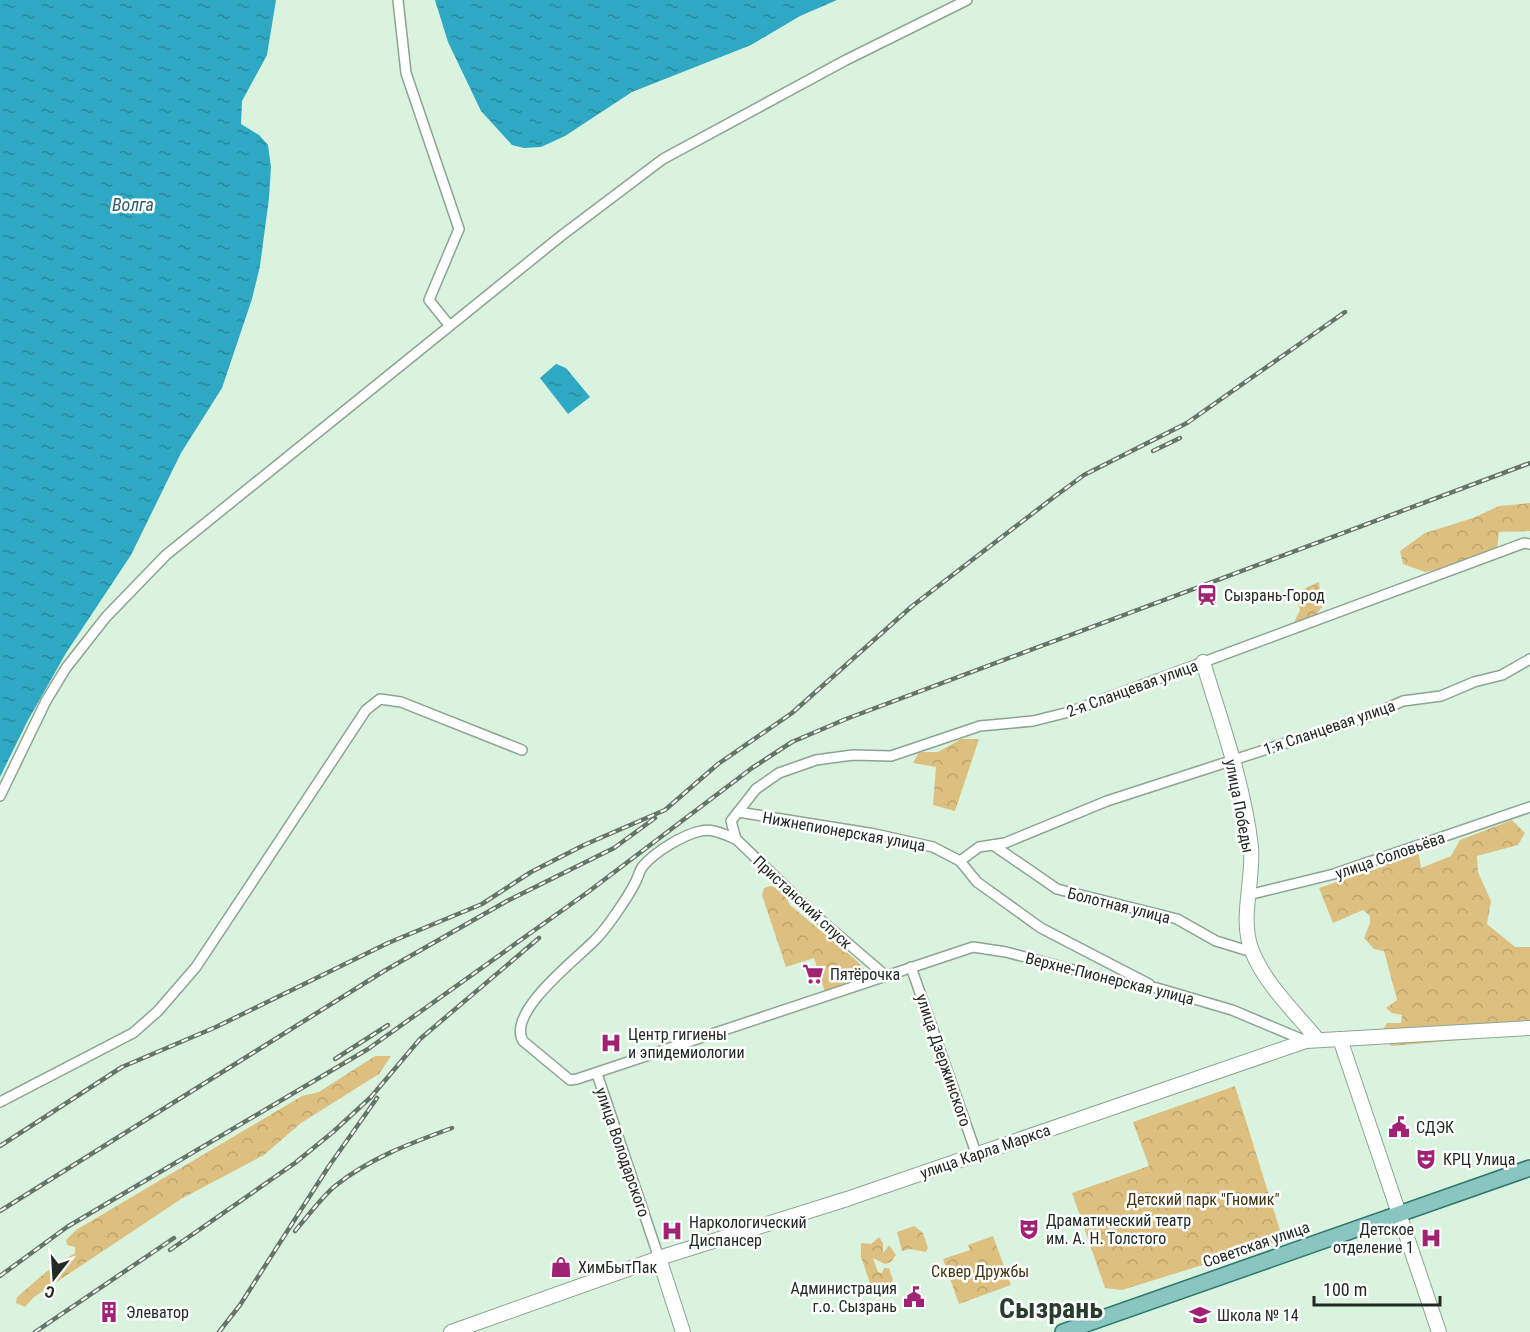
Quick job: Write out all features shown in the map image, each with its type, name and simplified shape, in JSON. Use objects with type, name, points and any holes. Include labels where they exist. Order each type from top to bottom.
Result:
[{"type":"main road","name":"Советская улица","points":[[1063,1332],[1530,1168]]},
{"type":"street","points":[[398,0],[406,73],[459,229],[429,300],[449,325]]},
{"type":"street","points":[[0,796],[46,701],[66,668],[93,632],[166,555],[449,325],[663,159],[846,60],[966,0]]},
{"type":"street","name":"2-я Сланцевая улица","points":[[738,812],[756,789],[779,773],[816,760],[853,755],[891,756],[980,726],[1033,721],[1069,712],[1524,543],[1530,544]]},
{"type":"street","name":"1-я Сланцевая улица","points":[[960,861],[979,847],[993,845],[1062,821],[1107,801],[1369,716],[1403,701],[1441,696],[1474,682],[1502,675],[1530,659]]},
{"type":"street","name":"улица Победы","points":[[1203,662],[1232,759],[1251,849],[1247,936],[1252,952],[1268,978],[1312,1040]]},
{"type":"street","points":[[0,1102],[133,1033],[158,1011],[196,967],[366,710],[380,699],[401,702],[522,750]]},
{"type":"street","name":"улица Соловьёва","points":[[1248,895],[1334,874],[1530,807]]},
{"type":"street","points":[[736,839],[731,821],[738,812]]},
{"type":"street","name":"Нижнепионерская улица","points":[[738,812],[875,834],[933,847],[960,861]]},
{"type":"street","name":"Верхне-Пионерская улица","points":[[736,839],[713,831],[701,831],[681,839],[642,867],[635,884],[596,938],[549,982],[520,1024],[519,1033],[523,1041],[570,1080],[597,1074],[747,1021],[973,947],[1006,952],[1119,982],[1157,988],[1232,1010],[1312,1040]]},
{"type":"street","name":"Пристанский спуск","points":[[736,839],[815,915],[886,976]]},
{"type":"street","name":"Болотная улица","points":[[993,845],[1057,889],[1177,920],[1216,941],[1252,952]]},
{"type":"street","points":[[960,861],[977,882],[1041,928],[1157,988]]},
{"type":"street","name":"улица Дзержинского","points":[[911,967],[976,1153]]},
{"type":"street","name":"улица Карла Маркса","points":[[451,1332],[658,1258],[836,1202],[1312,1040],[1530,1028]]},
{"type":"street","points":[[1340,1039],[1439,1332]]},
{"type":"street","name":"улица Володарского","points":[[597,1074],[683,1332]]},
{"type":"green space","points":[[1530,503],[1530,531],[1499,532],[1497,550],[1460,565],[1425,572],[1403,564],[1400,551],[1425,533],[1473,518],[1499,506]]},
{"type":"green space","points":[[1319,582],[1322,607],[1303,632],[1288,635],[1300,610],[1295,593]]},
{"type":"green space","points":[[961,739],[979,739],[955,811],[933,805],[936,767],[913,763],[919,752],[938,752]]},
{"type":"green space","points":[[1512,820],[1525,833],[1518,845],[1477,856],[1478,872],[1491,901],[1487,924],[1515,947],[1530,947],[1530,1029],[1475,1035],[1472,1039],[1391,1046],[1381,1033],[1387,1023],[1401,1023],[1402,1015],[1392,1013],[1386,1008],[1397,1000],[1384,951],[1374,949],[1364,938],[1370,923],[1370,916],[1363,910],[1333,923],[1319,888],[1385,866],[1388,856],[1418,849],[1421,868],[1451,856],[1460,840]]},
{"type":"green space","points":[[771,886],[783,891],[790,905],[857,961],[866,971],[866,978],[825,992],[814,958],[786,967],[762,895],[764,888]]},
{"type":"green space","points":[[375,1056],[391,1056],[379,1074],[301,1123],[264,1155],[181,1199],[34,1297],[25,1307],[16,1303],[17,1297],[46,1272],[75,1253],[75,1247],[67,1245],[66,1240],[76,1230],[302,1096],[319,1092]]},
{"type":"green space","name":"Детский парк \"Гномик\"","points":[[1235,1086],[1283,1240],[1122,1290],[1105,1288],[1072,1193],[1149,1166],[1133,1122]]},
{"type":"green space","points":[[914,1226],[923,1233],[928,1248],[926,1252],[910,1249],[902,1251],[897,1232]]},
{"type":"green space","name":"Сквер Дружбы","points":[[993,1236],[1011,1285],[959,1304],[943,1259],[970,1250],[968,1245]]},
{"type":"green space","points":[[879,1237],[883,1243],[883,1253],[889,1245],[896,1255],[891,1262],[885,1264],[873,1258],[878,1272],[882,1273],[884,1268],[889,1268],[893,1280],[888,1287],[870,1283],[861,1257],[861,1243],[871,1244]]},
{"type":"water","name":"Волга","points":[[0,0],[276,0],[267,55],[242,101],[241,124],[259,135],[268,145],[271,167],[260,266],[252,299],[222,388],[181,453],[131,555],[66,653],[27,722],[0,777]]},
{"type":"water","points":[[435,0],[837,0],[800,16],[751,45],[632,92],[565,136],[541,147],[524,148],[512,145],[481,111],[448,42]]},
{"type":"water","points":[[556,364],[566,368],[590,397],[568,414],[540,378]]},
{"type":"railway","points":[[0,1146],[122,1067],[216,1027],[388,943],[482,904],[531,872],[584,845],[665,810],[718,764],[792,713],[911,607],[1084,475],[1187,423],[1345,312]]},
{"type":"railway","points":[[1153,451],[1180,438]]},
{"type":"railway","points":[[0,1276],[67,1227],[368,1049],[588,892],[752,768],[792,742],[846,719],[1530,463]]},
{"type":"railway","points":[[0,1211],[384,971],[507,901],[614,848],[655,818]]},
{"type":"railway","points":[[170,1250],[295,1163],[333,1132],[371,1097],[420,1039],[539,938]]},
{"type":"railway","points":[[335,1059],[388,1025]]},
{"type":"railway","points":[[219,1332],[240,1305],[329,1166],[377,1098]]},
{"type":"railway","points":[[295,1231],[324,1196],[348,1176],[391,1152],[452,1128]]},
{"type":"railway","points":[[35,1332],[174,1238]]},
{"type":"place","name":"Сызрань-Город","points":[[1207,595]]},
{"type":"place","name":"Пятёрочка","points":[[813,974]]},
{"type":"place","name":"Центр гигиены и эпидемиологии","points":[[611,1043]]},
{"type":"place","name":"СДЭК","points":[[1399,1127]]},
{"type":"place","name":"КРЦ Улица","points":[[1426,1159]]},
{"type":"place","name":"Драматический театр им. А. Н. Толстого","points":[[1029,1229]]},
{"type":"place","name":"Наркологический Диспансер","points":[[672,1231]]},
{"type":"place","name":"Детское отделение 1","points":[[1431,1238]]},
{"type":"place","name":"ХимБытПак","points":[[561,1267]]},
{"type":"place","name":"Администрация г.о. Сызрань","points":[[914,1297]]},
{"type":"place","name":"Элеватор","points":[[109,1312]]},
{"type":"place","name":"Школа № 14","points":[[1200,1315]]},
{"type":"district","name":"Сызрань","points":[[1051,1308]]}]
